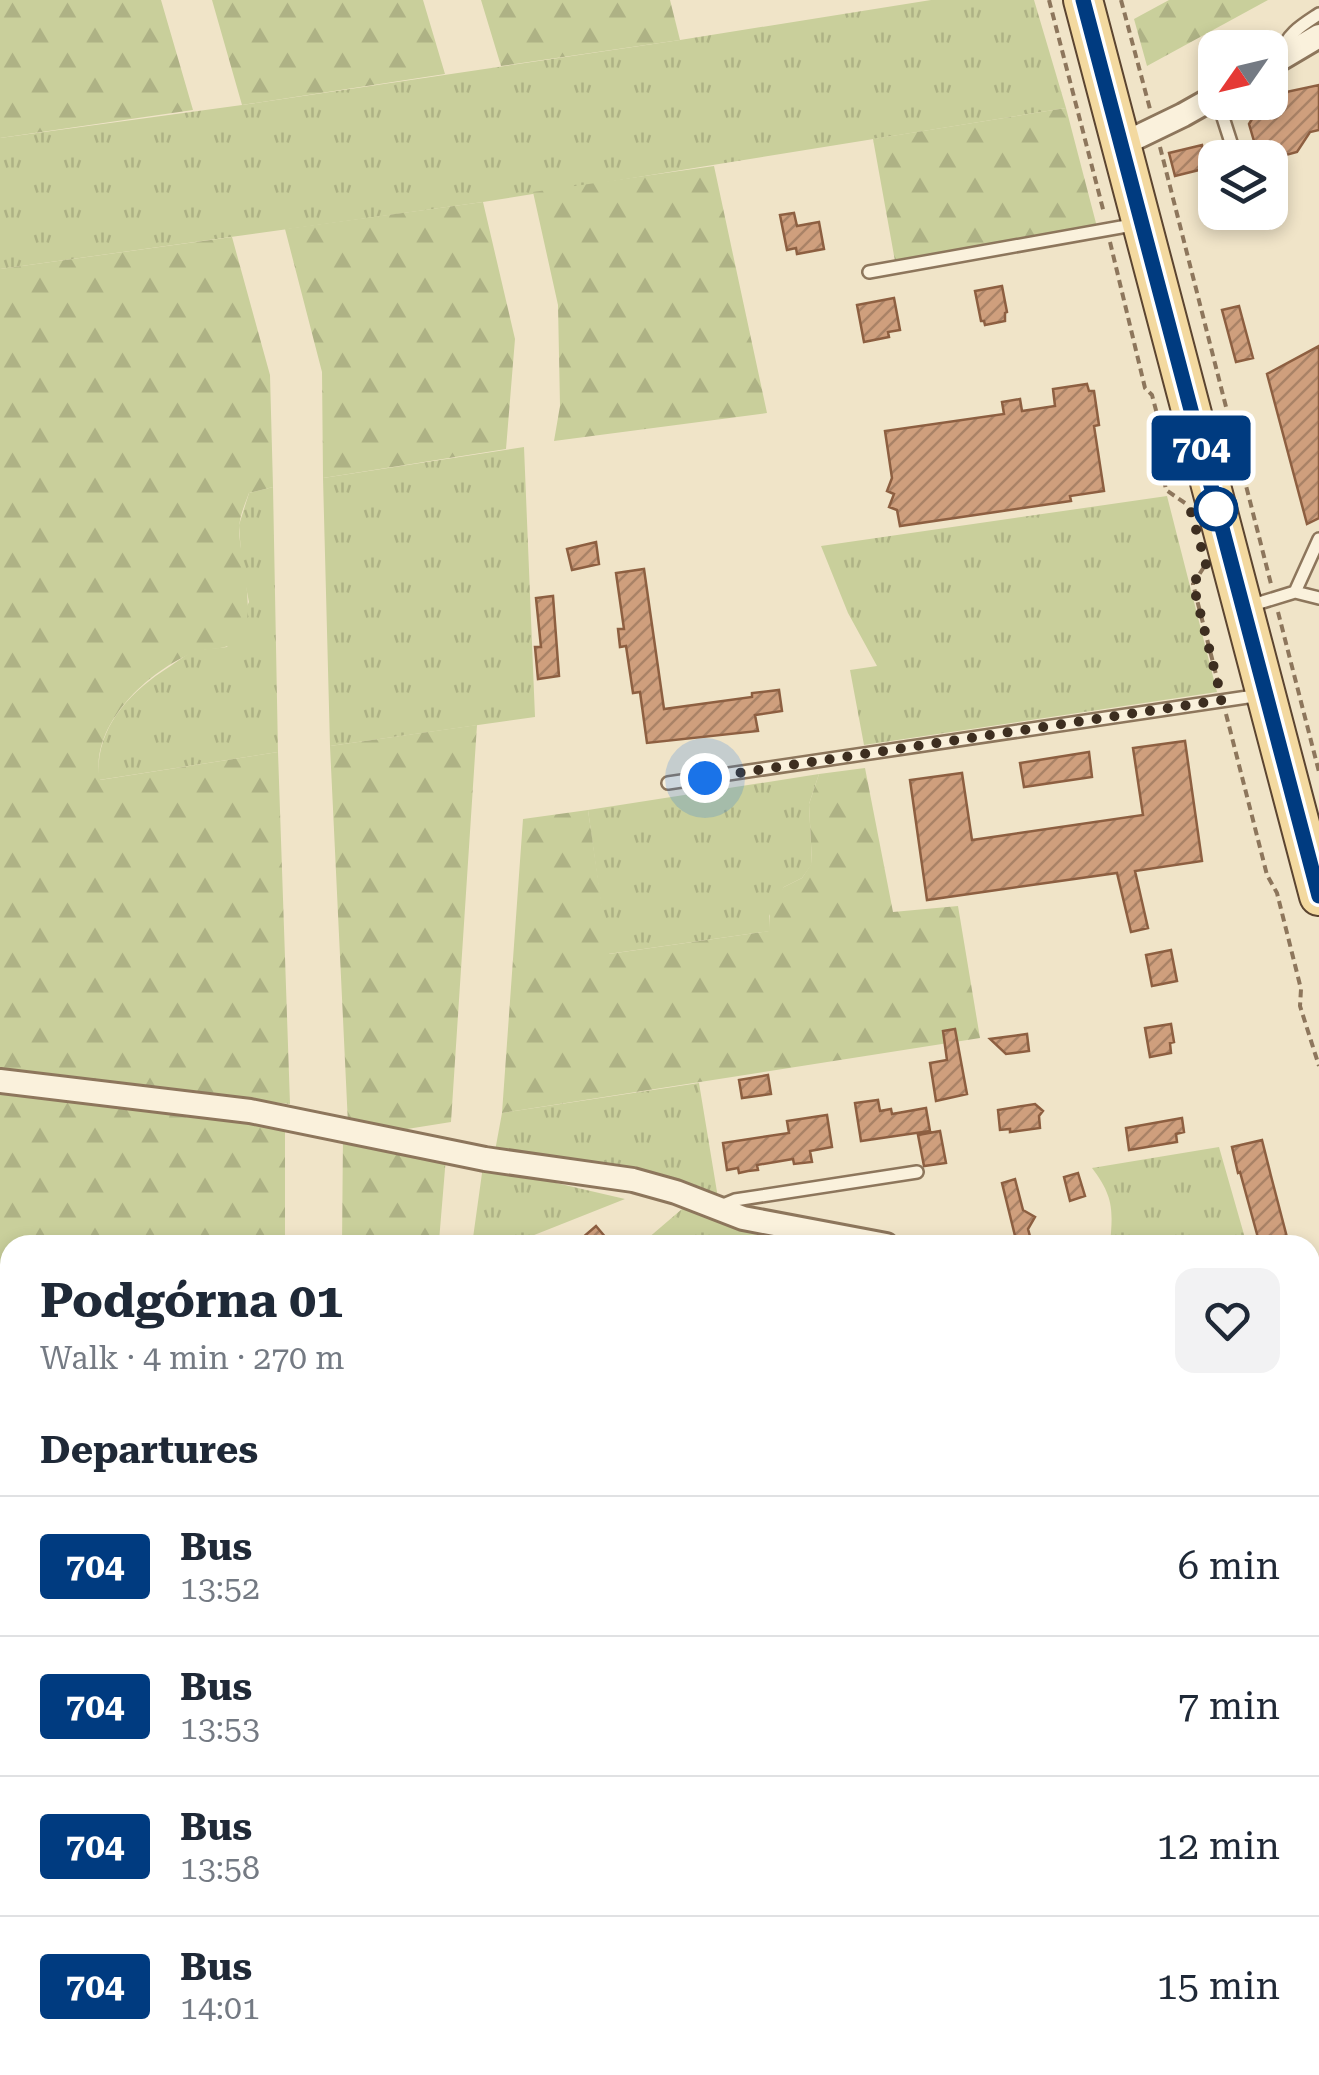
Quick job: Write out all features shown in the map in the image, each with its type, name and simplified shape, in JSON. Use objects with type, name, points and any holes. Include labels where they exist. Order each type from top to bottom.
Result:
[{"type":"main road","points":[[1083,0],[1138,137],[1125,226],[1258,603],[1265,694],[1311,833],[1319,896]]},
{"type":"street","points":[[1288,54],[1319,36]]},
{"type":"street","points":[[1138,137],[1198,109]]},
{"type":"street","points":[[0,1081],[250,1111],[486,1159],[633,1180],[743,1218],[833,1235]]},
{"type":"lane","points":[[1288,40],[1298,27],[1319,14]]},
{"type":"lane","points":[[869,272],[1125,226]]},
{"type":"lane","points":[[1295,592],[1319,539]]},
{"type":"lane","points":[[1258,603],[1295,592],[1319,598]]},
{"type":"lane","points":[[668,784],[1265,694]]},
{"type":"lane","points":[[714,1208],[735,1200],[917,1172]]},
{"type":"path","points":[[1048,0],[1125,226],[1145,388],[1152,395],[1157,414],[1153,422],[1166,490],[1189,505]]},
{"type":"path","points":[[1121,0],[1138,137],[1258,603],[1319,772]]},
{"type":"path","points":[[1206,564],[1193,584],[1267,875],[1278,894],[1301,989],[1300,1006],[1319,1066]]},
{"type":"green space","points":[[0,0],[161,0],[193,110],[0,138]]},
{"type":"green space","points":[[212,0],[423,0],[445,74],[242,105]]},
{"type":"green space","points":[[481,0],[670,0],[680,40],[501,66]]},
{"type":"green space","points":[[931,0],[1034,0],[1066,108],[483,202],[0,269],[0,138]]},
{"type":"green space","points":[[1169,0],[1268,0],[1213,30],[1198,30],[1198,38],[1147,66],[1134,19]]},
{"type":"green space","points":[[1066,108],[1097,227],[895,261],[873,139]]},
{"type":"green space","points":[[714,166],[767,413],[554,441],[560,406],[558,305],[533,192]]},
{"type":"green space","points":[[483,202],[515,339],[506,449],[323,478],[322,372],[285,229]]},
{"type":"green space","points":[[232,237],[270,375],[273,487],[249,493],[239,525],[248,600],[246,626],[231,645],[192,653],[140,688],[112,721],[103,740],[100,780],[278,752],[290,1104],[0,1072],[0,269]]},
{"type":"green space","points":[[524,447],[535,717],[330,746],[323,478]]},
{"type":"green space","points":[[273,487],[278,752],[99,780],[102,745],[128,701],[188,654],[227,647],[249,602],[239,525],[249,493]]},
{"type":"green space","points":[[1167,496],[1217,692],[864,745],[850,670],[877,666],[848,613],[821,546]]},
{"type":"green space","points":[[477,725],[451,1122],[382,1133],[348,1124],[330,746]]},
{"type":"green space","points":[[865,768],[893,912],[958,906],[980,1038],[502,1113],[523,819],[588,810],[609,954],[769,931],[770,905],[784,887],[802,878],[812,863],[809,804],[819,774]]},
{"type":"green space","points":[[819,774],[809,804],[812,864],[802,878],[784,887],[769,916],[770,931],[608,954],[588,810]]},
{"type":"green space","points":[[699,1083],[718,1198],[495,1151],[502,1113]]},
{"type":"green space","points":[[0,1091],[285,1125],[285,1235],[0,1235]]},
{"type":"green space","points":[[343,1135],[446,1157],[440,1235],[342,1235]]},
{"type":"green space","points":[[1219,1147],[1244,1235],[1111,1235],[1110,1204],[1105,1187],[1092,1168]]},
{"type":"green space","points":[[483,1166],[625,1199],[534,1235],[473,1235]]},
{"type":"green space","points":[[689,1203],[758,1235],[652,1235]]},
{"type":"building","points":[[1319,85],[1319,130],[1310,132],[1297,152],[1288,154],[1288,140],[1254,140],[1249,124],[1251,120],[1288,120],[1288,92]]},
{"type":"building","points":[[1198,146],[1198,170],[1175,176],[1169,153]]},
{"type":"building","points":[[794,213],[797,226],[819,222],[824,249],[797,254],[796,248],[787,250],[780,215]]},
{"type":"building","points":[[1002,286],[1005,321],[985,325],[975,291]]},
{"type":"building","points":[[894,298],[900,330],[888,332],[889,337],[864,342],[857,305]]},
{"type":"building","points":[[1239,306],[1253,358],[1236,362],[1222,310]]},
{"type":"building","points":[[1319,346],[1319,518],[1307,524],[1267,374]]},
{"type":"building","points":[[1087,384],[1089,391],[1094,391],[1099,425],[1094,426],[1104,491],[1070,496],[1071,501],[900,526],[897,510],[889,507],[894,494],[887,491],[892,478],[885,431],[1004,414],[1002,402],[1020,399],[1022,411],[1055,406],[1053,389]]},
{"type":"building","points":[[596,542],[599,564],[572,570],[567,549]]},
{"type":"building","points":[[644,569],[664,709],[779,690],[782,711],[755,715],[758,731],[647,743],[640,692],[633,693],[626,646],[620,647],[618,629],[624,629],[616,573]]},
{"type":"building","points":[[553,596],[559,676],[538,679],[535,647],[541,647],[536,598]]},
{"type":"building","points":[[1185,741],[1202,861],[1135,871],[1148,928],[1131,932],[1117,873],[927,900],[910,780],[962,773],[972,840],[1143,815],[1133,748]]},
{"type":"building","points":[[1089,752],[1092,777],[1024,787],[1020,763]]},
{"type":"building","points":[[1171,950],[1177,981],[1152,986],[1146,955]]},
{"type":"building","points":[[1171,1024],[1171,1053],[1150,1057],[1145,1028]]},
{"type":"building","points":[[955,1029],[967,1094],[936,1101],[930,1063],[947,1060],[943,1031]]},
{"type":"building","points":[[1027,1034],[1029,1051],[1006,1054],[990,1039]]},
{"type":"building","points":[[768,1075],[771,1094],[742,1098],[739,1080]]},
{"type":"building","points":[[878,1100],[880,1111],[891,1109],[892,1114],[926,1108],[930,1131],[861,1141],[855,1103]]},
{"type":"building","points":[[1035,1104],[1043,1111],[1039,1116],[1040,1128],[1000,1130],[998,1110]]},
{"type":"building","points":[[827,1115],[832,1147],[810,1151],[812,1162],[794,1164],[793,1159],[757,1165],[758,1170],[727,1170],[723,1143],[789,1133],[787,1121]]},
{"type":"building","points":[[1182,1118],[1184,1132],[1176,1134],[1177,1142],[1129,1150],[1126,1128]]},
{"type":"building","points":[[940,1131],[946,1163],[924,1166],[918,1135]]},
{"type":"building","points":[[1262,1140],[1286,1235],[1257,1235],[1232,1147]]},
{"type":"building","points":[[1078,1173],[1085,1196],[1070,1201],[1064,1177]]},
{"type":"building","points":[[1015,1179],[1023,1210],[1035,1217],[1028,1229],[1030,1235],[1015,1235],[1002,1183]]},
{"type":"building","points":[[596,1226],[604,1235],[586,1235]]},
{"type":"bus line","name":"704","points":[[1083,0],[1319,896]]},
{"type":"route","points":[[705,778],[1222,700],[1193,584],[1206,564],[1189,505],[1216,509]]}]
